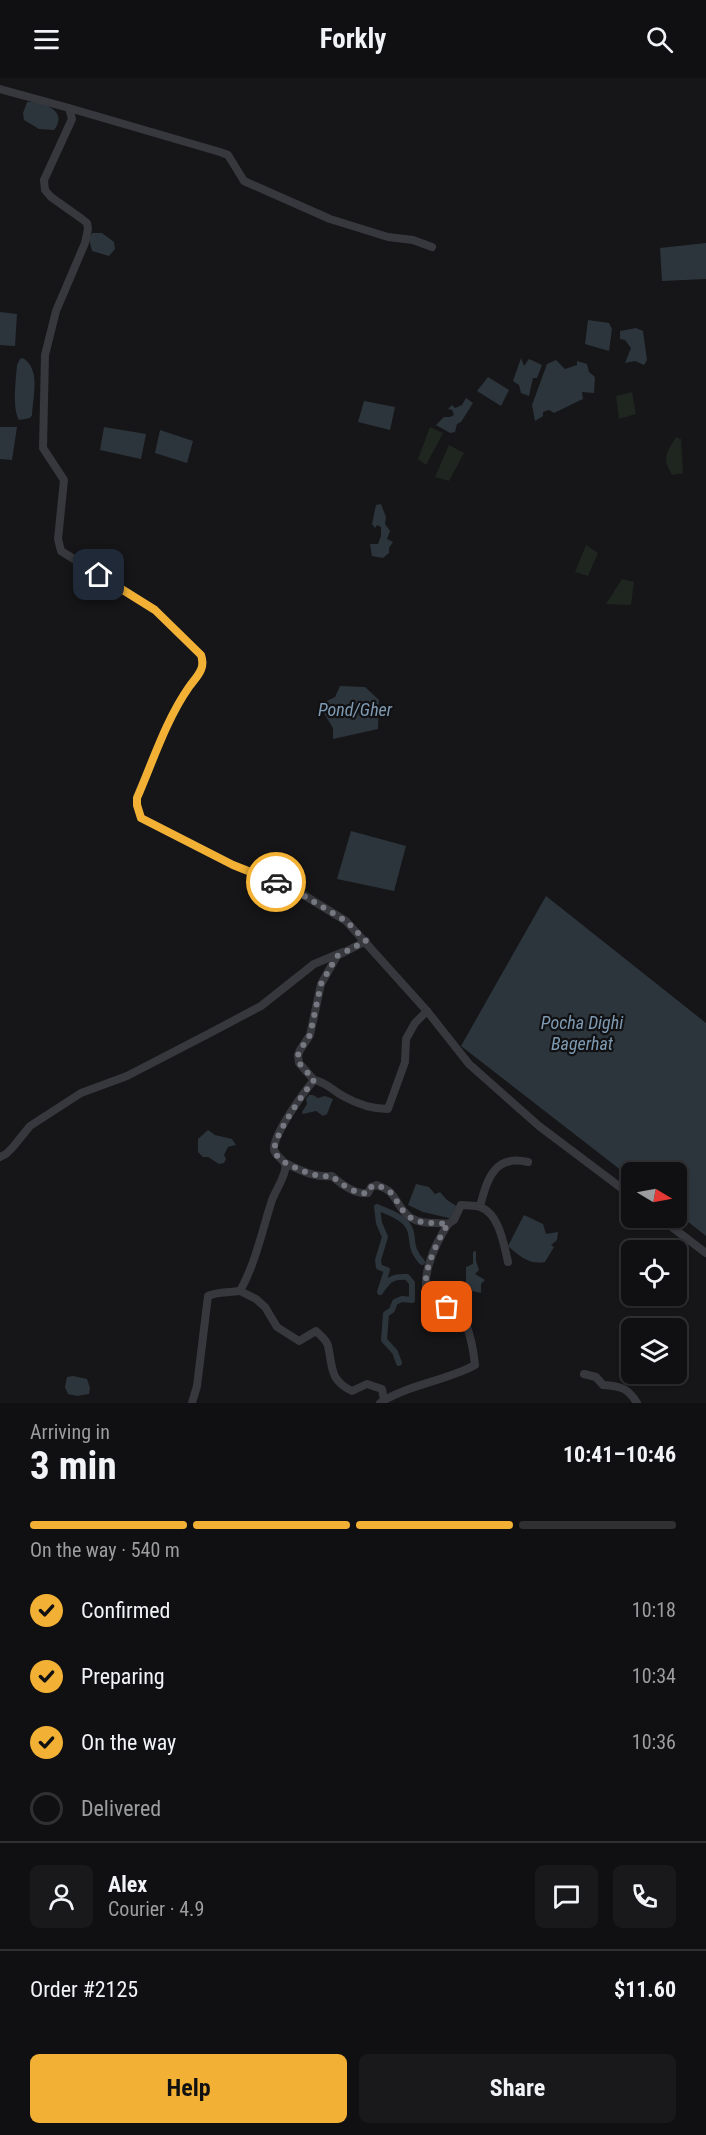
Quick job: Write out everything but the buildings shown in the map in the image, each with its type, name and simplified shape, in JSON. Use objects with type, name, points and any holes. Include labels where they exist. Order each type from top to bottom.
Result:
[{"type":"street","points":[[0,89],[220,152],[228,155],[244,180],[330,219],[388,237],[413,240],[432,247]]},
{"type":"street","points":[[69,108],[72,119],[44,180],[45,190],[51,197],[87,223],[88,228],[85,243],[56,310],[45,355],[42,448],[64,480],[59,547],[61,551],[155,610],[201,655],[204,664],[179,702],[137,798],[141,818],[233,865],[294,890],[346,921],[427,1011],[469,1064],[539,1126],[621,1188]]},
{"type":"street","points":[[0,1157],[13,1147],[30,1125],[81,1093],[127,1076],[210,1034],[261,1006],[314,964],[366,941]]},
{"type":"street","points":[[343,952],[332,963],[321,984],[310,1035],[300,1050],[299,1063],[314,1080],[323,1082],[356,1102],[375,1109],[388,1109],[405,1062],[406,1039],[415,1023],[427,1011]]},
{"type":"street","points":[[314,1080],[284,1122],[274,1146],[275,1154],[285,1163],[319,1177],[332,1176],[343,1185],[362,1194],[368,1193],[371,1187],[377,1185],[389,1191],[403,1212],[412,1219],[425,1223],[437,1221],[448,1224]]},
{"type":"street","points":[[480,1206],[491,1173],[506,1162],[528,1161]]},
{"type":"street","points":[[240,1291],[248,1276],[272,1201],[286,1169],[285,1163]]},
{"type":"street","points":[[192,1403],[208,1296],[213,1293],[240,1291],[256,1299],[268,1312],[277,1327],[299,1341],[316,1331],[328,1344],[331,1370],[344,1387],[352,1391],[367,1384],[382,1389],[382,1401],[475,1365],[465,1318],[459,1309],[434,1303],[427,1294],[425,1282],[435,1247],[448,1224],[454,1220],[461,1205],[480,1206],[488,1211],[496,1223],[508,1262]]},
{"type":"street","points":[[674,1228],[706,1252]]},
{"type":"street","points":[[584,1374],[596,1377],[603,1385],[630,1391],[637,1403]]},
{"type":"shaded area","points":[[632,392],[636,414],[619,419],[616,396]]},
{"type":"shaded area","points":[[430,427],[443,433],[426,465],[418,459]]},
{"type":"shaded area","points":[[676,437],[681,439],[683,473],[672,475],[666,456]]},
{"type":"shaded area","points":[[449,445],[464,453],[449,481],[435,477]]},
{"type":"shaded area","points":[[586,545],[598,553],[588,576],[575,572]]},
{"type":"shaded area","points":[[622,579],[634,582],[631,605],[606,604]]},
{"type":"water","points":[[27,102],[40,103],[52,108],[58,117],[54,130],[39,129],[24,120],[23,113]]},
{"type":"water","points":[[92,233],[102,233],[114,242],[115,249],[109,256],[92,251],[89,239]]},
{"type":"water","points":[[706,243],[706,279],[662,281],[660,248]]},
{"type":"water","points":[[0,312],[17,314],[15,346],[0,345]]},
{"type":"water","points":[[588,320],[609,323],[612,329],[609,351],[585,344]]},
{"type":"water","points":[[636,328],[643,331],[647,360],[644,365],[635,361],[625,363],[631,348],[625,340],[620,339],[620,331]]},
{"type":"water","points":[[23,358],[32,369],[34,392],[32,415],[30,418],[19,420],[15,401],[15,385],[17,365]]},
{"type":"water","points":[[521,358],[524,366],[529,359],[542,365],[537,378],[533,378],[529,396],[521,393],[519,385],[513,381]]},
{"type":"water","points":[[556,360],[565,369],[577,365],[577,361],[587,364],[589,372],[595,377],[594,393],[582,392],[583,399],[554,413],[549,410],[543,412],[543,416],[535,421],[532,405],[547,364]]},
{"type":"water","points":[[488,377],[509,390],[501,406],[477,391]]},
{"type":"water","points":[[466,398],[473,403],[461,422],[457,424],[455,432],[450,433],[436,425],[444,417],[454,415],[452,410],[448,409],[452,405],[455,408],[462,405]]},
{"type":"water","points":[[364,401],[395,407],[390,430],[358,422]]},
{"type":"water","points":[[0,427],[17,427],[12,460],[0,459]]},
{"type":"water","points":[[104,427],[146,434],[141,459],[100,450]]},
{"type":"water","points":[[160,430],[193,441],[187,463],[155,453]]},
{"type":"water","points":[[381,504],[386,517],[385,524],[390,531],[387,539],[393,542],[389,553],[383,558],[372,556],[370,544],[378,544],[381,536],[381,527],[377,525],[375,528],[372,524],[376,505]]},
{"type":"water","name":"Pond/Gher","points":[[340,686],[365,687],[379,700],[378,729],[333,739],[333,728],[319,705],[335,697]]},
{"type":"water","points":[[351,831],[406,846],[394,891],[337,879]]},
{"type":"water","name":"Pocha Dighi Bagerhat","points":[[546,896],[706,1023],[706,1236],[687,1221],[687,1162],[621,1162],[621,1170],[461,1046]]},
{"type":"water","points":[[309,1095],[333,1099],[327,1114],[323,1116],[316,1111],[303,1114]]},
{"type":"water","points":[[208,1130],[215,1135],[232,1139],[236,1145],[228,1147],[224,1155],[226,1159],[224,1163],[219,1164],[208,1157],[203,1157],[198,1152],[198,1139]]},
{"type":"water","points":[[416,1184],[429,1187],[435,1194],[440,1192],[458,1207],[453,1219],[423,1212],[408,1205]]},
{"type":"water","points":[[524,1215],[543,1224],[546,1234],[558,1232],[557,1240],[551,1245],[554,1247],[545,1262],[529,1261],[508,1246]]},
{"type":"water","points":[[476,1251],[479,1270],[475,1274],[485,1280],[481,1284],[481,1293],[464,1289],[461,1282],[466,1283],[466,1267],[473,1264],[473,1252]]},
{"type":"water","points":[[67,1377],[87,1379],[89,1394],[77,1396],[68,1394],[65,1387]]},
{"type":"waterway","points":[[399,1363],[395,1352],[384,1340],[386,1314],[392,1310],[395,1302],[402,1299],[412,1300],[412,1283],[407,1277],[394,1278],[380,1292],[387,1270],[379,1267],[378,1260],[385,1237],[379,1223],[377,1207],[396,1215],[406,1223],[411,1232],[414,1251],[422,1262]]},
{"type":"way so far","points":[[276,882],[346,921],[366,941],[337,956],[321,984],[310,1035],[298,1055],[299,1063],[314,1080],[284,1122],[274,1146],[275,1154],[285,1163],[319,1177],[332,1176],[343,1185],[362,1194],[368,1193],[371,1187],[377,1185],[389,1191],[403,1212],[412,1219],[425,1223],[437,1221],[448,1224],[435,1247],[425,1282],[427,1294],[434,1303],[447,1307]]},
{"type":"route","points":[[99,575],[155,610],[201,655],[204,664],[179,702],[137,798],[141,818],[233,865],[276,882]]}]
